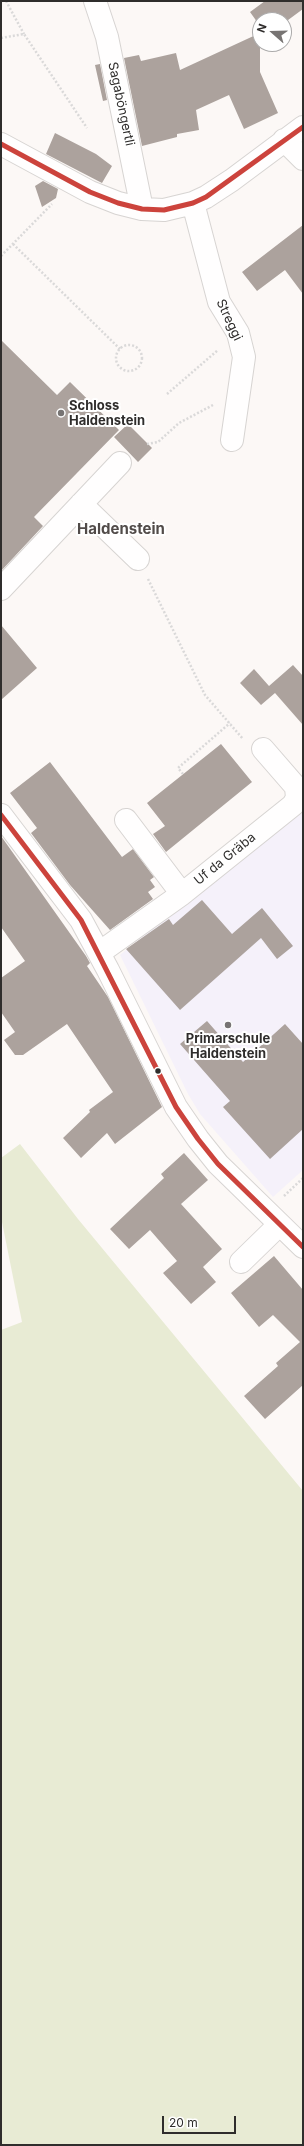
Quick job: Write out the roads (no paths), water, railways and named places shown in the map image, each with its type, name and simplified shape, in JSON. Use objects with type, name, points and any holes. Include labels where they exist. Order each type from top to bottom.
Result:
[{"type":"street","name":"Sagaböngertli","points":[[95,1],[108,37],[142,209]]},
{"type":"street","points":[[1,144],[90,192],[118,203],[142,209],[164,210],[193,203],[232,180],[303,127]]},
{"type":"street","points":[[284,140],[303,159]]},
{"type":"street","name":"Streggi","points":[[193,203],[219,302],[238,333],[244,357],[232,440]]},
{"type":"street","points":[[1,589],[120,463]]},
{"type":"street","points":[[81,504],[138,559]]},
{"type":"street","name":"Uf da Gräba","points":[[99,953],[182,894],[293,805],[297,798],[294,781],[263,749]]},
{"type":"street","points":[[1,815],[81,920],[176,1107],[198,1139],[218,1164],[303,1247]]},
{"type":"street","points":[[126,820],[182,894]]},
{"type":"street","points":[[241,1262],[279,1225]]},
{"type":"place","name":"Schloss Haldenstein","points":[[61,413]]},
{"type":"place","name":"Primarschule Haldenstein","points":[[228,1025]]},
{"type":"district","name":"Haldenstein","points":[[121,529]]}]
